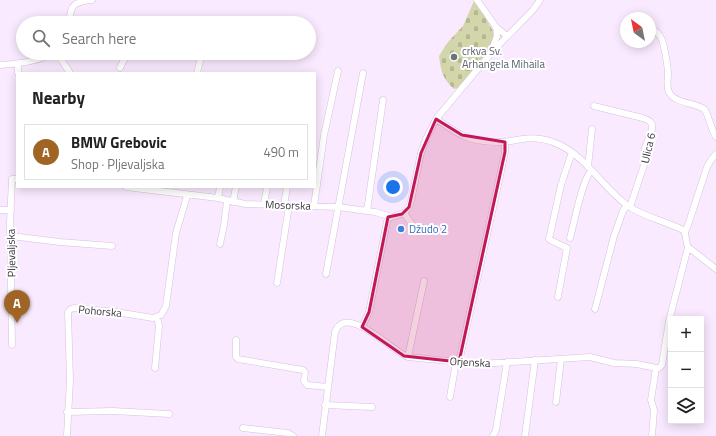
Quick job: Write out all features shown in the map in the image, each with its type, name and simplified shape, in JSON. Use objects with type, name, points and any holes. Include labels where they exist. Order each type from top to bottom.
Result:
[{"type":"street","points":[[70,16],[70,10],[73,5],[92,0]]},
{"type":"street","points":[[477,0],[496,27],[507,36]]},
{"type":"street","points":[[362,327],[369,312],[388,217],[404,213],[412,201],[421,153],[436,119],[492,52],[533,10],[540,0]]},
{"type":"street","points":[[492,52],[497,36],[496,27]]},
{"type":"street","points":[[656,32],[662,39],[668,72],[669,92],[675,98],[705,110],[711,128],[716,137]]},
{"type":"street","points":[[0,66],[34,60]]},
{"type":"street","points":[[62,60],[69,72]]},
{"type":"street","points":[[120,68],[124,60]]},
{"type":"street","points":[[197,72],[200,60]]},
{"type":"street","points":[[18,64],[18,72]]},
{"type":"street","points":[[314,206],[324,136],[338,71]]},
{"type":"street","points":[[326,274],[363,73]]},
{"type":"street","points":[[367,211],[383,100]]},
{"type":"street","name":"Ulica 6","points":[[594,106],[643,118],[650,121],[652,125],[644,152],[645,159],[641,174],[628,206]]},
{"type":"street","points":[[436,119],[462,135],[484,141],[505,142],[527,138],[543,140],[561,145],[580,158],[611,192],[628,206],[685,232]]},
{"type":"street","points":[[570,238],[582,191],[590,169],[592,129]]},
{"type":"street","points":[[450,397],[505,152],[505,142]]},
{"type":"street","points":[[558,297],[567,248],[549,239],[561,185],[572,152]]},
{"type":"street","points":[[716,154],[710,160],[707,167],[685,232],[688,247],[716,270]]},
{"type":"street","points":[[0,210],[11,210],[12,179],[16,179]]},
{"type":"street","name":"Mosorska","points":[[142,188],[173,190],[187,196],[218,198],[264,205],[314,206],[367,211],[375,212],[388,217]]},
{"type":"street","points":[[218,198],[220,188]]},
{"type":"street","points":[[220,244],[230,201],[236,188]]},
{"type":"street","points":[[264,205],[267,188]]},
{"type":"street","points":[[276,283],[287,188]]},
{"type":"street","points":[[155,368],[159,326],[157,317],[162,313],[166,306],[176,233],[187,196]]},
{"type":"street","points":[[595,309],[614,236],[623,211],[628,206]]},
{"type":"street","name":"Pljevaljska","points":[[11,210],[12,345]]},
{"type":"street","points":[[404,213],[413,226],[436,231]]},
{"type":"street","points":[[11,236],[112,246]]},
{"type":"street","points":[[652,436],[654,410],[651,400],[656,368],[659,368],[662,365],[670,314],[688,247]]},
{"type":"street","points":[[408,357],[424,281]]},
{"type":"street","name":"Pohorska","points":[[67,436],[67,412],[70,380],[68,313],[70,309],[106,310],[153,318],[157,317]]},
{"type":"street","name":"Orjenska","points":[[322,436],[336,328],[342,323],[347,322],[362,327],[400,354],[408,357],[480,364],[596,358],[614,363],[637,364],[656,368]]},
{"type":"street","points":[[236,340],[236,357],[238,359],[303,370],[305,372],[304,381],[307,385],[328,386]]},
{"type":"street","points":[[525,436],[535,360]]},
{"type":"street","points":[[556,402],[561,360]]},
{"type":"street","points":[[493,436],[496,430],[507,362]]},
{"type":"street","points":[[325,405],[372,407]]},
{"type":"street","points":[[67,412],[113,411],[169,414]]},
{"type":"street","points":[[243,428],[288,433],[294,436]]},
{"type":"highlighted area","points":[[436,119],[462,135],[505,142],[505,152],[459,362],[404,356],[362,327],[369,312],[388,217],[402,214],[409,207],[421,153]]},
{"type":"green space","points":[[474,1],[476,1],[493,31],[494,38],[492,45],[482,61],[458,88],[454,89],[443,74],[439,56],[448,42],[463,26]]},
{"type":"place","name":"crkva Sv. Arhangela Mihaila","points":[[454,57]]},
{"type":"place","name":"Džudo 2","points":[[401,229]]},
{"type":"place","name":"BMW Grebovic","points":[[17,323]]}]
